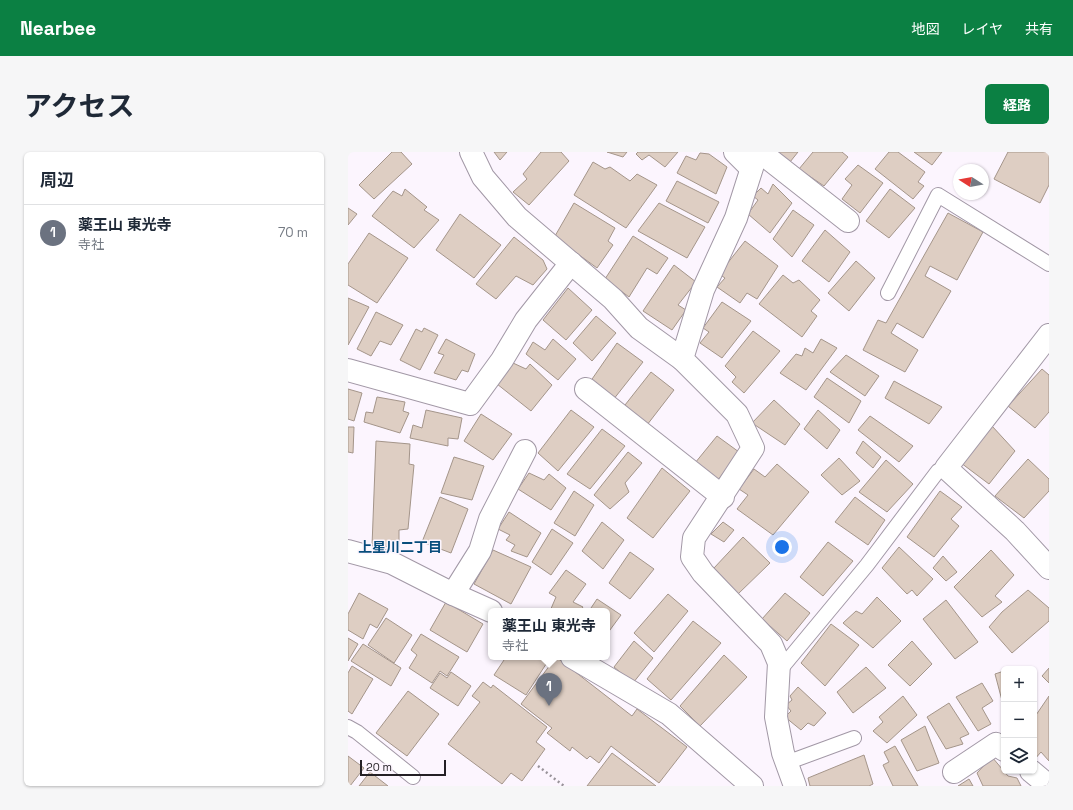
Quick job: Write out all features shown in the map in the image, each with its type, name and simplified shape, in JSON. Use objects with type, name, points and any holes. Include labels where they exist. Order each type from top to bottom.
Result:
[{"type":"street","points":[[472,152],[483,176],[517,217],[613,299],[639,328],[682,359],[737,414],[754,448],[694,538],[692,557],[703,573],[771,644],[780,662],[776,717],[786,763],[795,786]]},
{"type":"street","points":[[734,152],[756,157],[848,222]]},
{"type":"street","points":[[682,359],[703,290],[736,218],[756,157]]},
{"type":"street","points":[[348,370],[470,404],[502,360],[526,320],[571,263]]},
{"type":"street","points":[[1049,335],[946,468],[1015,531],[1049,568]]},
{"type":"street","points":[[586,389],[723,496]]},
{"type":"street","points":[[453,594],[480,551],[490,519],[525,451]]},
{"type":"street","points":[[348,551],[392,563],[453,594],[488,610]]},
{"type":"street","points":[[577,660],[670,714],[752,786]]},
{"type":"street","points":[[954,772],[1001,741]]},
{"type":"street","points":[[1034,774],[1049,786]]},
{"type":"lane","points":[[888,293],[938,195],[1049,264]]},
{"type":"lane","points":[[779,671],[867,565],[938,471],[946,468]]},
{"type":"lane","points":[[348,727],[357,732],[413,777]]},
{"type":"lane","points":[[786,763],[854,738]]},
{"type":"path","points":[[538,766],[564,786]]},
{"type":"building","points":[[392,152],[401,152],[412,164],[374,199],[359,185]]},
{"type":"building","points":[[494,152],[507,152],[500,160]]},
{"type":"building","points":[[541,152],[561,152],[569,161],[529,205],[513,192],[527,179],[523,174]]},
{"type":"building","points":[[607,152],[627,152],[623,157]]},
{"type":"building","points":[[638,152],[678,152],[665,167],[649,155],[642,160],[636,154]]},
{"type":"building","points":[[776,152],[798,152],[790,162]]},
{"type":"building","points":[[813,152],[842,152],[848,157],[824,186],[799,169]]},
{"type":"building","points":[[889,152],[898,152],[925,172],[918,182],[924,186],[913,199],[875,169]]},
{"type":"building","points":[[914,152],[942,152],[932,165]]},
{"type":"building","points":[[1008,152],[1049,152],[1049,185],[1040,203],[994,179]]},
{"type":"building","points":[[700,153],[709,154],[727,167],[716,194],[677,173],[686,156],[696,160]]},
{"type":"building","points":[[593,162],[605,169],[610,167],[630,181],[637,174],[657,185],[626,228],[574,195]]},
{"type":"building","points":[[858,165],[883,183],[860,213],[842,199],[852,185],[845,179]]},
{"type":"building","points":[[677,181],[719,202],[708,223],[666,201]]},
{"type":"building","points":[[773,184],[792,203],[770,233],[748,214],[758,200],[753,196],[761,188],[768,194]]},
{"type":"building","points":[[405,189],[427,207],[424,210],[439,220],[414,248],[372,216],[393,191],[402,196]]},
{"type":"building","points":[[890,189],[915,208],[889,238],[866,221]]},
{"type":"building","points":[[574,203],[615,228],[608,241],[613,245],[597,268],[555,236]]},
{"type":"building","points":[[659,203],[705,227],[687,258],[638,231]]},
{"type":"building","points":[[348,208],[357,214],[348,225]]},
{"type":"building","points":[[793,210],[814,225],[792,257],[773,239]]},
{"type":"building","points":[[948,213],[983,232],[957,280],[930,266],[925,276],[951,291],[923,338],[897,323],[891,333],[918,350],[905,372],[863,350],[878,320],[886,323]]},
{"type":"building","points":[[460,214],[501,245],[474,278],[436,250]]},
{"type":"building","points":[[825,230],[850,252],[829,282],[802,261]]},
{"type":"building","points":[[369,233],[408,258],[377,303],[348,285],[348,264]]},
{"type":"building","points":[[633,236],[668,258],[657,274],[647,268],[629,297],[605,279]]},
{"type":"building","points":[[514,237],[543,260],[547,269],[533,285],[516,276],[496,299],[476,284]]},
{"type":"building","points":[[745,241],[778,266],[757,299],[747,293],[740,303],[717,287],[725,278],[719,274]]},
{"type":"building","points":[[856,261],[875,278],[849,311],[828,293]]},
{"type":"building","points":[[674,265],[696,282],[678,305],[686,310],[672,330],[643,311]]},
{"type":"building","points":[[783,275],[793,283],[799,280],[820,300],[811,311],[817,316],[802,337],[759,304]]},
{"type":"building","points":[[568,288],[592,310],[566,340],[543,320]]},
{"type":"building","points":[[348,298],[369,307],[348,345]]},
{"type":"building","points":[[722,302],[751,321],[722,358],[700,343],[709,332],[703,328]]},
{"type":"building","points":[[376,312],[403,325],[391,345],[380,341],[371,356],[357,349]]},
{"type":"building","points":[[596,316],[616,333],[592,361],[573,343]]},
{"type":"building","points":[[424,328],[438,335],[420,370],[400,360],[416,329],[422,332]]},
{"type":"building","points":[[753,331],[780,351],[744,393],[732,382],[736,377],[725,366]]},
{"type":"building","points":[[446,339],[475,354],[468,372],[462,370],[456,380],[434,373],[444,355],[438,353]]},
{"type":"building","points":[[553,339],[576,359],[558,380],[526,354],[533,342],[545,350]]},
{"type":"building","points":[[821,339],[837,348],[806,390],[780,373],[796,354],[802,356],[805,348],[813,353]]},
{"type":"building","points":[[617,343],[643,362],[613,400],[590,382]]},
{"type":"building","points":[[846,355],[879,376],[865,396],[830,372]]},
{"type":"building","points":[[513,363],[526,369],[530,364],[552,385],[531,411],[497,384]]},
{"type":"building","points":[[1042,369],[1049,375],[1049,412],[1035,428],[1008,406]]},
{"type":"building","points":[[651,372],[674,390],[647,425],[625,405]]},
{"type":"building","points":[[827,378],[861,401],[849,423],[814,397]]},
{"type":"building","points":[[894,381],[942,407],[929,424],[885,398]]},
{"type":"building","points":[[348,389],[362,393],[354,421],[348,419]]},
{"type":"building","points":[[377,397],[405,402],[403,411],[409,413],[400,433],[364,422],[366,412],[373,413]]},
{"type":"building","points":[[774,400],[800,424],[785,445],[752,423]]},
{"type":"building","points":[[426,410],[462,418],[458,439],[448,438],[448,446],[410,438],[413,425],[422,428]]},
{"type":"building","points":[[571,410],[594,427],[558,471],[538,453]]},
{"type":"building","points":[[818,410],[840,430],[827,449],[804,429]]},
{"type":"building","points":[[481,414],[512,434],[493,460],[464,441]]},
{"type":"building","points":[[870,416],[913,446],[899,462],[858,430]]},
{"type":"building","points":[[992,426],[1015,451],[989,484],[961,463]]},
{"type":"building","points":[[348,427],[354,427],[353,453],[348,452]]},
{"type":"building","points":[[602,429],[625,446],[590,489],[567,474]]},
{"type":"building","points":[[717,436],[739,452],[718,480],[695,463]]},
{"type":"building","points":[[376,441],[410,444],[409,464],[414,465],[408,529],[399,530],[399,547],[372,546]]},
{"type":"building","points":[[863,441],[881,457],[873,468],[856,453]]},
{"type":"building","points":[[628,452],[642,463],[625,483],[629,492],[610,509],[594,495]]},
{"type":"building","points":[[454,457],[484,466],[472,500],[441,493]]},
{"type":"building","points":[[839,458],[860,481],[842,495],[821,475]]},
{"type":"building","points":[[1028,459],[1049,479],[1049,491],[1024,518],[995,496]]},
{"type":"building","points":[[886,460],[913,484],[887,512],[859,492]]},
{"type":"building","points":[[777,464],[809,492],[773,535],[737,509],[748,495],[739,489],[754,469],[765,477]]},
{"type":"building","points":[[662,468],[690,491],[653,538],[627,518]]},
{"type":"building","points":[[529,473],[544,480],[549,474],[566,488],[551,510],[518,489]]},
{"type":"building","points":[[574,491],[594,505],[575,536],[554,523]]},
{"type":"building","points":[[940,491],[962,507],[951,519],[959,526],[934,557],[907,537]]},
{"type":"building","points":[[440,497],[468,509],[451,553],[422,542]]},
{"type":"building","points":[[855,497],[885,520],[868,545],[835,522]]},
{"type":"building","points":[[509,512],[541,533],[527,557],[511,551],[515,545],[506,540],[510,535],[498,529]]},
{"type":"building","points":[[602,522],[624,540],[603,569],[582,551]]},
{"type":"building","points":[[723,522],[734,530],[724,542],[711,534]]},
{"type":"building","points":[[552,529],[573,543],[551,575],[532,562]]},
{"type":"building","points":[[743,537],[770,563],[738,594],[714,568]]},
{"type":"building","points":[[828,542],[853,561],[823,596],[800,577]]},
{"type":"building","points":[[899,547],[933,579],[917,596],[912,590],[907,594],[882,568]]},
{"type":"building","points":[[493,550],[531,567],[511,604],[474,584]]},
{"type":"building","points":[[991,550],[1014,575],[995,596],[1002,602],[982,617],[954,587]]},
{"type":"building","points":[[630,552],[654,569],[630,599],[609,583]]},
{"type":"building","points":[[943,556],[957,572],[946,581],[933,568]]},
{"type":"building","points":[[566,570],[586,584],[573,602],[583,607],[582,608],[551,608],[556,597],[549,593]]},
{"type":"building","points":[[1028,590],[1049,608],[1049,621],[1012,653],[989,627],[1002,612]]},
{"type":"building","points":[[359,593],[388,609],[377,628],[370,624],[363,639],[348,630],[348,614]]},
{"type":"building","points":[[785,593],[810,613],[787,641],[762,619]]},
{"type":"building","points":[[668,594],[688,611],[654,652],[634,633]]},
{"type":"building","points":[[877,597],[901,621],[873,648],[843,623],[856,611],[862,614]]},
{"type":"building","points":[[597,599],[621,615],[610,630],[610,608],[591,608]]},
{"type":"building","points":[[946,600],[978,642],[955,659],[923,619]]},
{"type":"building","points":[[446,602],[483,624],[467,652],[430,630]]},
{"type":"building","points":[[386,618],[412,635],[394,663],[368,645]]},
{"type":"building","points":[[693,621],[721,643],[671,700],[647,679]]},
{"type":"building","points":[[831,624],[859,645],[825,686],[801,663]]},
{"type":"building","points":[[421,634],[459,657],[447,676],[440,671],[432,683],[409,668],[417,655],[411,650]]},
{"type":"building","points":[[348,638],[358,644],[348,661]]},
{"type":"building","points":[[634,641],[653,658],[633,683],[614,667]]},
{"type":"building","points":[[912,641],[932,664],[910,686],[888,665]]},
{"type":"building","points":[[363,644],[401,668],[391,686],[351,661]]},
{"type":"building","points":[[724,655],[747,677],[700,726],[680,706]]},
{"type":"building","points":[[504,660],[549,660],[526,695],[494,675]]},
{"type":"building","points":[[554,660],[560,660],[632,716],[637,709],[687,747],[659,783],[611,746],[599,763],[590,756],[587,759],[572,747],[570,751],[547,733],[552,728],[521,704]]},
{"type":"building","points":[[352,666],[373,679],[352,714],[348,711],[348,673]]},
{"type":"building","points":[[866,667],[886,688],[853,713],[837,692]]},
{"type":"building","points":[[1049,668],[1049,683],[1042,676]]},
{"type":"building","points":[[451,672],[471,686],[458,706],[430,688],[440,673],[447,678]]},
{"type":"building","points":[[1001,672],[1001,697],[995,674]]},
{"type":"building","points":[[483,682],[491,688],[493,685],[547,727],[536,742],[545,749],[522,781],[511,773],[502,784],[448,744],[480,702],[472,696]]},
{"type":"building","points":[[982,683],[993,701],[982,708],[991,724],[978,731],[956,697]]},
{"type":"building","points":[[798,687],[826,713],[814,726],[808,723],[801,730],[785,717],[791,711],[786,705],[792,700],[790,696]]},
{"type":"building","points":[[408,691],[439,714],[407,756],[376,733]]},
{"type":"building","points":[[903,696],[917,715],[887,743],[873,731],[883,722],[879,717]]},
{"type":"building","points":[[1049,696],[1049,761],[1041,752],[1037,757],[1037,714]]},
{"type":"building","points":[[949,703],[969,734],[960,738],[963,744],[946,749],[927,717]]},
{"type":"building","points":[[925,726],[939,763],[917,771],[901,740]]},
{"type":"building","points":[[895,746],[918,786],[893,786],[883,765],[889,762],[884,752]]},
{"type":"building","points":[[612,753],[656,786],[587,786]]},
{"type":"building","points":[[864,755],[873,784],[869,786],[810,786],[808,778]]},
{"type":"building","points":[[348,756],[364,768],[350,786],[348,786]]},
{"type":"building","points":[[992,757],[1001,768],[1001,774],[1006,774],[1008,776],[1017,778],[1021,786],[983,786],[977,773]]},
{"type":"building","points":[[370,772],[388,786],[359,786]]},
{"type":"building","points":[[969,779],[973,786],[958,786]]},
{"type":"place","name":"薬王山 東光寺","points":[[549,706]]},
{"type":"district","name":"上星川二丁目","points":[[400,547]]}]
